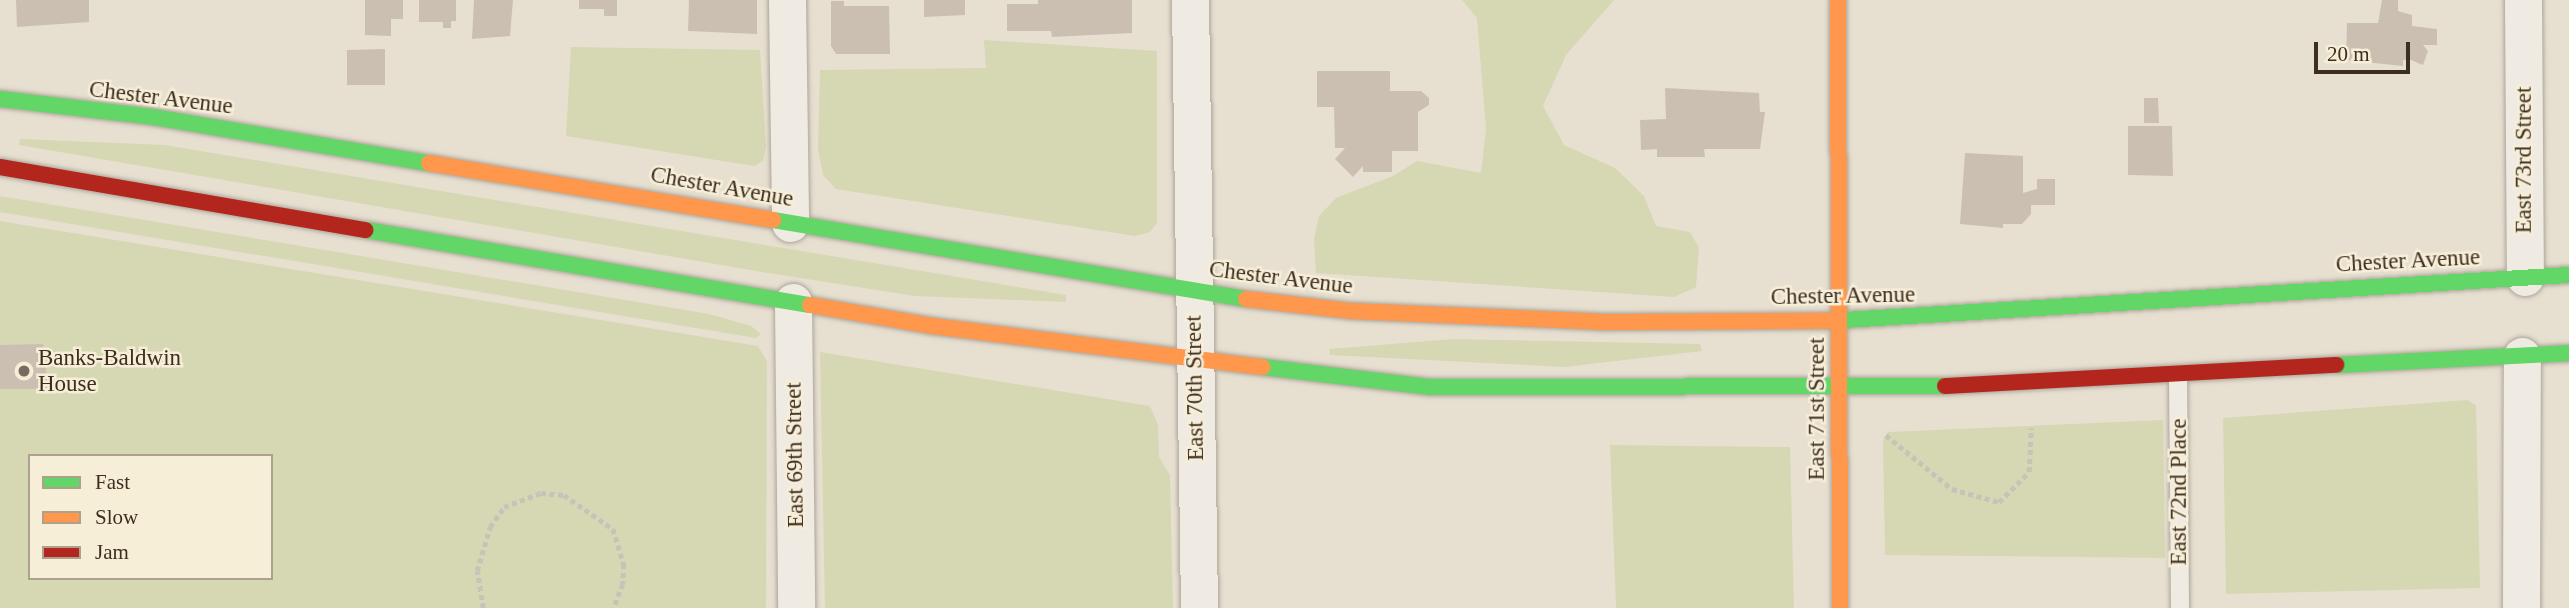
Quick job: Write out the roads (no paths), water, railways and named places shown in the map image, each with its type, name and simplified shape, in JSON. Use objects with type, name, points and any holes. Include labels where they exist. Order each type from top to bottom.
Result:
[{"type":"main road","name":"East 71st Street","points":[[1838,0],[1840,608]]},
{"type":"main road","name":"Chester Avenue","points":[[0,99],[153,117],[1272,303],[1432,316],[1601,322],[1839,321],[2569,275]]},
{"type":"main road","points":[[0,167],[793,302],[1195,361],[1429,387],[1665,391],[1840,386],[1915,388],[2178,377],[2569,353]]},
{"type":"street","points":[[787,0],[790,223]]},
{"type":"street","name":"East 70th Street","points":[[1190,0],[1199,608]]},
{"type":"street","name":"East 73rd Street","points":[[2523,0],[2525,277]]},
{"type":"street","name":"East 69th Street","points":[[793,302],[796,608]]},
{"type":"street","points":[[2521,608],[2522,356]]},
{"type":"lane","name":"East 72nd Place","points":[[2178,377],[2180,608]]},
{"type":"place","name":"Banks-Baldwin House","points":[[24,371]]}]
